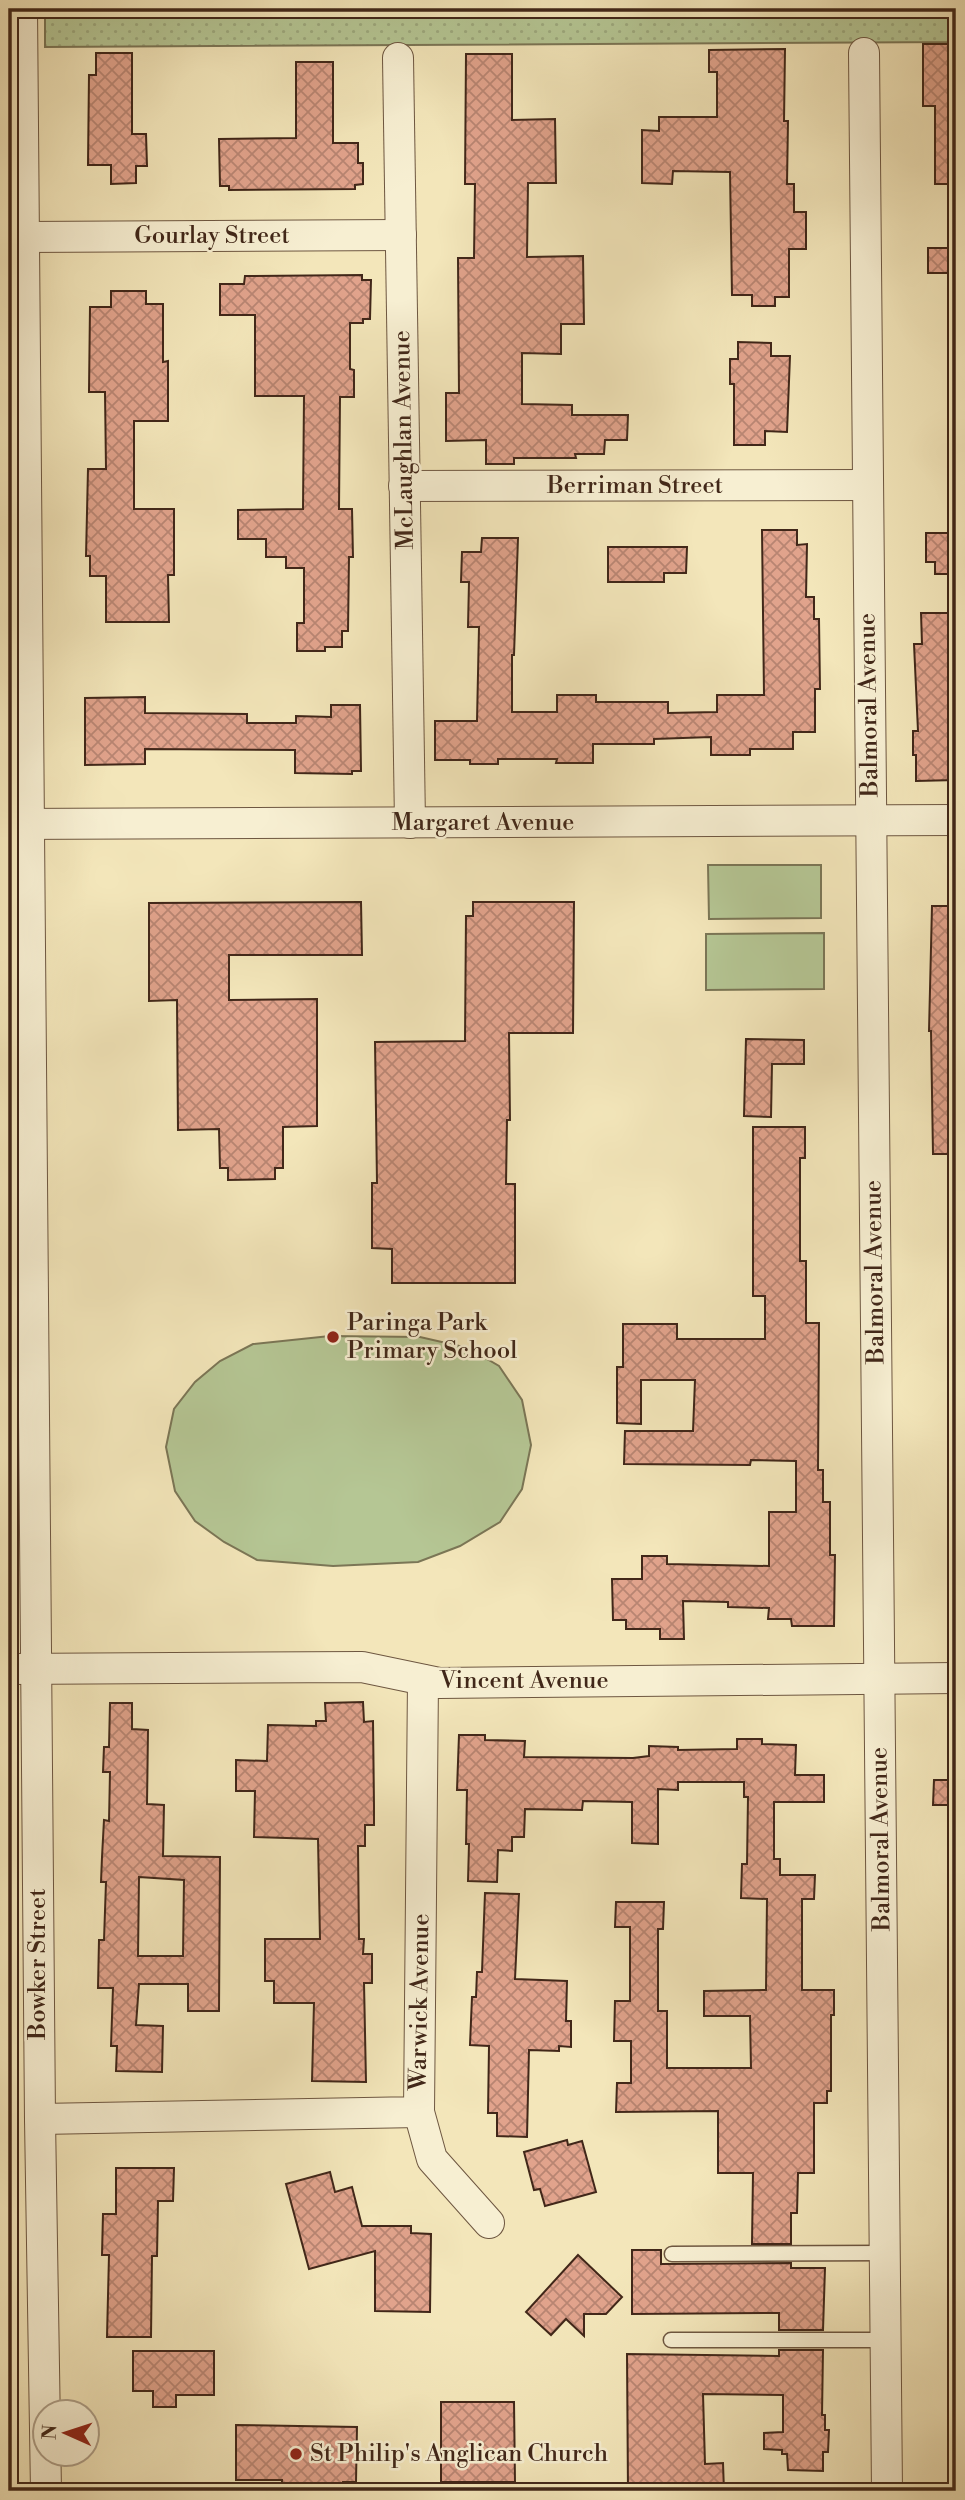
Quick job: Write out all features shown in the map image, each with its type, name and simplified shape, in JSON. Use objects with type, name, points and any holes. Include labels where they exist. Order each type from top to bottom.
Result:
[{"type":"street","name":"Bowker Street","points":[[22,9],[24,237],[19,824],[22,1669],[40,2119],[46,2491]]},
{"type":"street","name":"Balmoral Avenue","points":[[864,53],[887,2491]]},
{"type":"street","name":"McLaughlan Avenue","points":[[398,58],[410,823]]},
{"type":"street","name":"Gourlay Street","points":[[24,237],[401,235]]},
{"type":"street","name":"Berriman Street","points":[[404,486],[867,485]]},
{"type":"street","name":"Margaret Avenue","points":[[19,824],[956,820]]},
{"type":"street","name":"Vincent Avenue","points":[[22,1669],[362,1667],[439,1683],[956,1678]]},
{"type":"street","name":"Warwick Avenue","points":[[40,2119],[419,2112],[423,1680]]},
{"type":"street","points":[[419,2112],[432,2159],[489,2223]]},
{"type":"lane","points":[[671,2254],[885,2253]]},
{"type":"lane","points":[[671,2340],[886,2340]]},
{"type":"green space","points":[[45,9],[956,9],[956,42],[45,47]]},
{"type":"green space","points":[[708,865],[821,865],[821,918],[709,919]]},
{"type":"green space","points":[[824,933],[824,989],[706,990],[706,934]]},
{"type":"green space","points":[[330,1336],[420,1337],[468,1348],[499,1366],[522,1400],[531,1445],[522,1489],[500,1522],[460,1546],[418,1562],[333,1566],[257,1560],[224,1542],[195,1521],[175,1491],[166,1447],[174,1409],[195,1382],[220,1361],[253,1344]]},
{"type":"building","points":[[923,44],[956,44],[956,184],[935,184],[935,106],[923,106]]},
{"type":"building","points":[[785,49],[787,184],[794,184],[794,212],[806,212],[806,249],[789,249],[789,297],[775,297],[775,306],[752,306],[752,295],[732,295],[730,172],[673,171],[672,184],[642,183],[642,130],[659,131],[659,117],[717,117],[717,72],[709,72],[709,50]]},
{"type":"building","points":[[96,53],[132,53],[132,134],[146,134],[147,166],[136,166],[136,183],[111,184],[111,165],[88,165],[89,75],[96,75]]},
{"type":"building","points":[[466,54],[512,54],[512,120],[555,119],[556,183],[528,183],[527,257],[583,256],[584,324],[561,324],[561,354],[522,353],[522,404],[572,405],[572,415],[628,415],[627,440],[605,440],[604,454],[575,454],[576,458],[514,458],[514,464],[486,464],[486,440],[446,441],[446,393],[459,393],[458,258],[474,258],[475,184],[465,184]]},
{"type":"building","points":[[296,62],[333,62],[333,143],[358,143],[358,163],[363,163],[363,184],[355,185],[355,189],[229,190],[229,186],[220,186],[219,139],[296,138]]},
{"type":"building","points":[[928,248],[956,248],[956,273],[928,273]]},
{"type":"building","points":[[362,275],[362,280],[371,280],[370,319],[363,319],[363,323],[350,323],[350,369],[354,370],[354,397],[340,397],[339,509],[352,509],[353,557],[349,557],[348,631],[342,631],[342,647],[325,647],[325,651],[297,651],[297,623],[304,623],[304,568],[286,568],[286,557],[266,557],[266,539],[238,539],[238,510],[303,509],[304,396],[255,396],[255,315],[220,315],[220,284],[244,284],[245,276]]},
{"type":"building","points":[[111,291],[146,291],[146,304],[163,304],[163,362],[168,361],[168,421],[134,421],[134,509],[174,509],[174,575],[168,575],[169,622],[106,622],[106,576],[90,576],[90,556],[86,556],[88,469],[106,469],[105,392],[89,392],[90,307],[111,307]]},
{"type":"building","points":[[738,342],[771,343],[771,356],[790,356],[787,432],[765,431],[765,445],[734,445],[734,384],[730,384],[730,359],[738,359]]},
{"type":"building","points":[[762,530],[797,530],[797,545],[807,544],[806,597],[814,597],[814,619],[819,619],[820,689],[815,689],[815,732],[793,732],[793,749],[750,749],[750,755],[711,755],[711,737],[654,739],[654,744],[593,744],[593,763],[556,763],[557,759],[498,759],[498,764],[470,764],[470,760],[435,760],[435,721],[477,721],[479,627],[468,627],[469,582],[461,582],[462,552],[481,552],[482,538],[518,538],[512,712],[557,712],[557,695],[596,695],[596,702],[668,702],[668,713],[717,712],[717,695],[764,695]]},
{"type":"building","points":[[926,533],[956,533],[956,574],[935,574],[935,562],[926,562]]},
{"type":"building","points":[[608,547],[687,547],[686,573],[664,573],[664,582],[608,582]]},
{"type":"building","points":[[921,613],[955,613],[956,780],[916,781],[913,731],[918,731],[914,644],[922,644]]},
{"type":"building","points":[[145,697],[145,713],[247,714],[247,723],[296,723],[296,716],[331,717],[331,705],[360,705],[361,771],[352,771],[352,774],[295,773],[295,750],[145,749],[145,764],[85,765],[85,698]]},
{"type":"building","points":[[361,902],[362,955],[229,955],[229,1000],[317,999],[317,1126],[283,1127],[283,1168],[275,1168],[275,1179],[228,1180],[228,1168],[220,1168],[219,1129],[178,1130],[177,1000],[149,1001],[149,903]]},
{"type":"building","points":[[473,902],[574,902],[573,1033],[509,1033],[510,1120],[507,1120],[506,1184],[515,1184],[515,1283],[392,1283],[392,1249],[372,1248],[372,1183],[377,1183],[375,1042],[465,1041],[466,916],[473,916]]},
{"type":"building","points":[[932,906],[956,906],[956,1154],[933,1154],[929,1031]]},
{"type":"building","points":[[746,1039],[804,1040],[804,1064],[772,1064],[771,1117],[744,1116]]},
{"type":"building","points":[[753,1127],[805,1127],[805,1158],[800,1158],[800,1261],[806,1261],[806,1323],[819,1323],[818,1470],[823,1470],[823,1502],[830,1502],[830,1555],[835,1555],[834,1626],[792,1626],[791,1619],[768,1619],[769,1608],[728,1607],[728,1602],[683,1601],[684,1639],[660,1639],[660,1629],[626,1629],[626,1620],[613,1620],[612,1579],[642,1579],[642,1556],[667,1556],[667,1564],[769,1566],[769,1512],[796,1512],[796,1461],[751,1460],[750,1465],[624,1464],[625,1431],[693,1431],[695,1380],[641,1380],[641,1424],[617,1423],[617,1367],[623,1367],[623,1324],[677,1324],[677,1339],[765,1339],[765,1296],[753,1296]]},
{"type":"building","points":[[363,1702],[364,1722],[373,1721],[374,1806],[374,1825],[365,1825],[365,1846],[358,1846],[359,1939],[364,1939],[363,1954],[372,1954],[372,1983],[364,1983],[366,2082],[312,2081],[314,2003],[274,2003],[274,1981],[265,1981],[265,1939],[320,1939],[318,1839],[254,1837],[255,1791],[236,1791],[236,1760],[267,1761],[268,1725],[316,1726],[316,1721],[326,1721],[325,1703]]},
{"type":"building","points":[[110,1703],[132,1703],[132,1729],[148,1730],[147,1804],[164,1805],[163,1856],[220,1857],[219,2011],[188,2011],[188,1984],[139,1984],[136,2025],[163,2026],[162,2072],[116,2071],[117,2046],[111,2046],[113,1988],[98,1988],[99,1940],[104,1940],[106,1882],[101,1882],[104,1820],[109,1821],[110,1772],[103,1772],[104,1747],[109,1747]],"holes":[[[139,1877],[184,1880],[183,1956],[138,1956]]]},
{"type":"building","points":[[459,1735],[485,1735],[485,1740],[525,1741],[524,1757],[633,1758],[649,1756],[649,1746],[678,1747],[678,1750],[737,1749],[737,1739],[762,1739],[762,1744],[796,1745],[795,1775],[824,1775],[824,1802],[774,1802],[774,1859],[780,1859],[780,1875],[815,1875],[814,1899],[802,1899],[802,1990],[834,1990],[834,2015],[831,2015],[831,2091],[827,2091],[827,2103],[814,2103],[814,2173],[798,2173],[797,2213],[791,2213],[791,2244],[752,2244],[753,2173],[718,2173],[718,2111],[616,2112],[617,2083],[631,2083],[631,2041],[614,2041],[615,2001],[630,2001],[630,1927],[615,1927],[616,1902],[664,1902],[663,1929],[658,1929],[658,2011],[667,2011],[667,2068],[751,2068],[750,2016],[704,2016],[704,1991],[766,1990],[767,1899],[741,1898],[742,1864],[747,1864],[748,1797],[744,1797],[744,1782],[678,1782],[678,1790],[658,1789],[658,1844],[632,1843],[632,1802],[583,1801],[582,1810],[525,1809],[524,1837],[512,1837],[512,1851],[498,1850],[497,1882],[468,1881],[467,1790],[457,1790]]},
{"type":"building","points":[[934,1780],[956,1780],[956,1805],[933,1805]]},
{"type":"building","points":[[485,1893],[519,1894],[515,1979],[567,1981],[566,2021],[571,2021],[571,2047],[559,2046],[559,2051],[529,2050],[527,2137],[497,2136],[497,2113],[488,2113],[489,2046],[470,2045],[472,1997],[476,1997],[477,1972],[482,1972]]},
{"type":"building","points":[[567,2140],[568,2145],[582,2141],[596,2192],[545,2206],[540,2189],[534,2190],[524,2152]]},
{"type":"building","points":[[116,2168],[174,2168],[173,2201],[158,2201],[157,2256],[152,2256],[151,2337],[107,2337],[109,2255],[102,2255],[103,2214],[116,2214]]},
{"type":"building","points":[[330,2172],[335,2192],[352,2187],[362,2226],[411,2226],[411,2233],[431,2234],[430,2312],[375,2311],[375,2251],[309,2269],[286,2184]]},
{"type":"building","points":[[632,2250],[661,2250],[661,2264],[791,2263],[791,2268],[825,2268],[823,2330],[779,2330],[779,2313],[632,2314]]},
{"type":"building","points":[[578,2255],[622,2297],[606,2314],[584,2314],[584,2336],[566,2319],[551,2335],[526,2312]]},
{"type":"building","points":[[779,2350],[823,2350],[822,2415],[825,2415],[825,2430],[829,2430],[828,2452],[823,2452],[823,2471],[788,2470],[787,2454],[782,2454],[782,2450],[764,2449],[764,2433],[783,2432],[783,2395],[703,2394],[705,2464],[723,2463],[724,2491],[628,2491],[627,2354],[779,2356]]},
{"type":"building","points":[[133,2351],[214,2351],[214,2395],[176,2395],[176,2407],[153,2407],[153,2391],[133,2391]]},
{"type":"building","points":[[441,2402],[514,2402],[515,2482],[441,2482]]},
{"type":"building","name":"St Philip's Anglican Church","points":[[236,2425],[357,2427],[356,2482],[343,2482],[342,2491],[282,2491],[282,2480],[236,2480]]},
{"type":"place","name":"Paringa Park Primary School","points":[[333,1337]]},
{"type":"place","name":"St Philip's Anglican Church","points":[[296,2454]]}]
